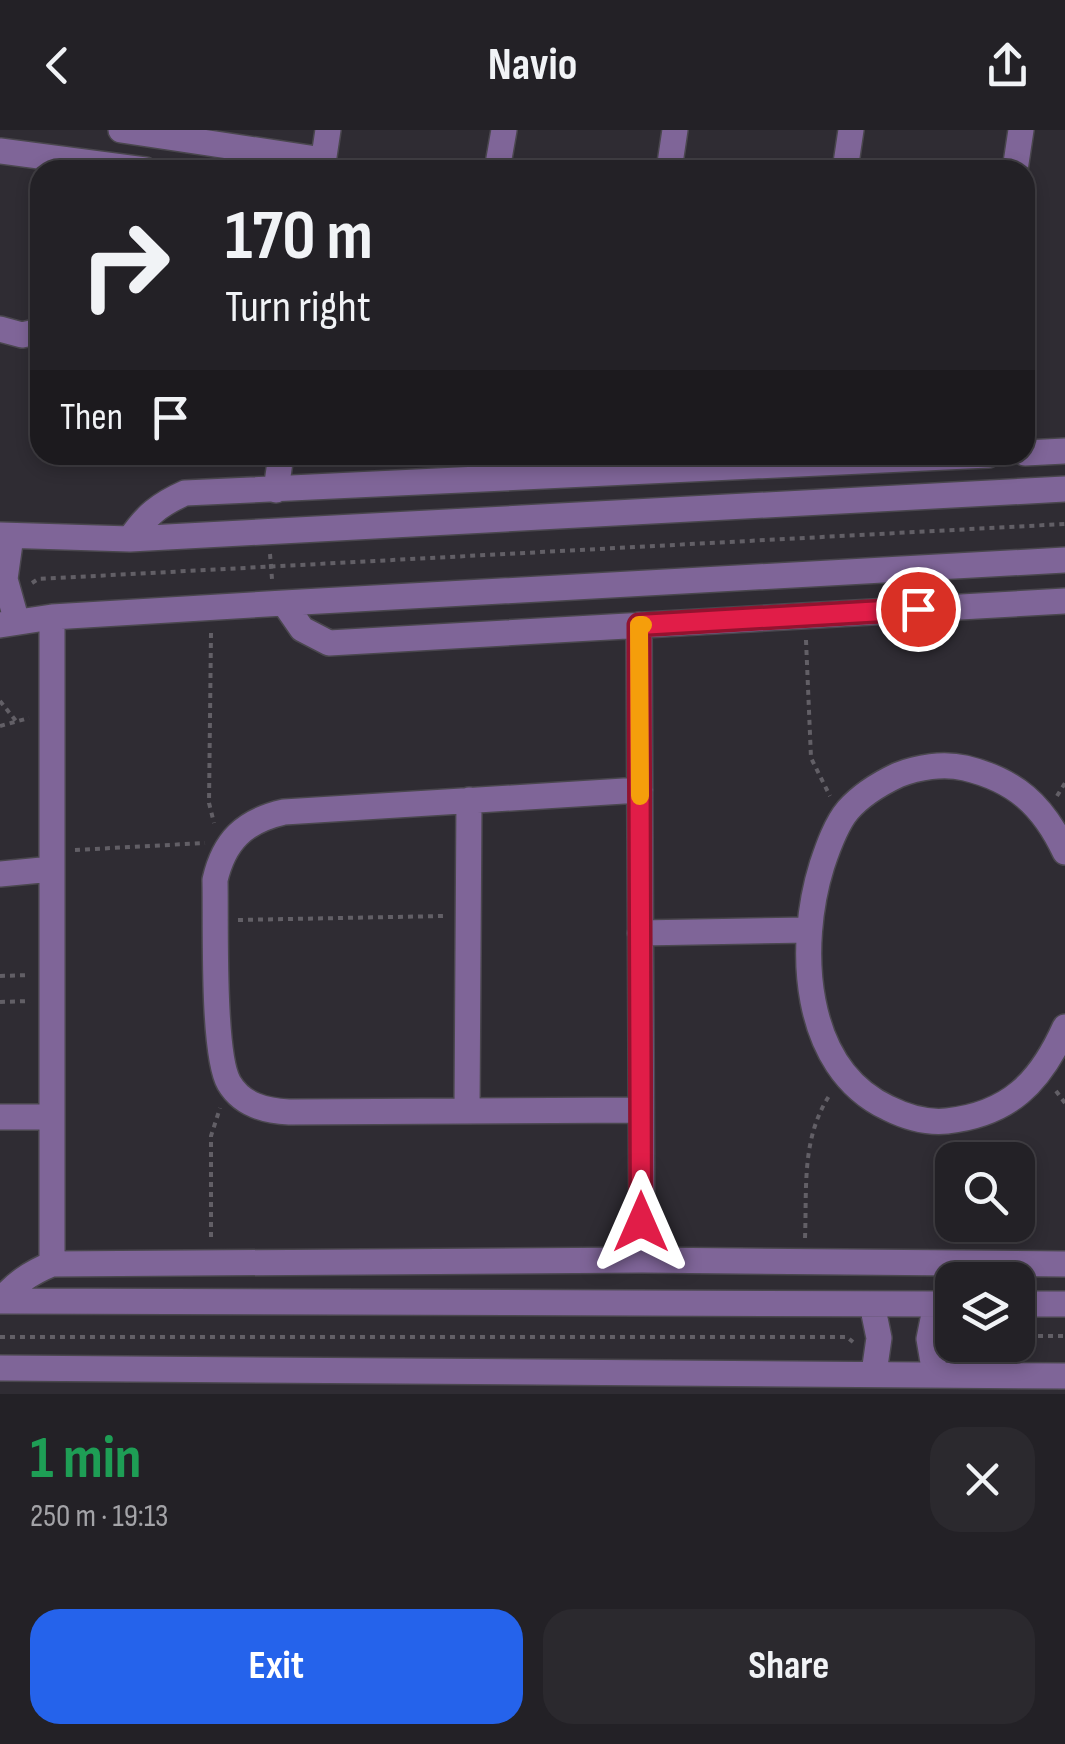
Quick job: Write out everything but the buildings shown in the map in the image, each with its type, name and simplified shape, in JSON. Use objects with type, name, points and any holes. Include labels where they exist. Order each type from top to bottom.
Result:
[{"type":"street","points":[[121,130],[294,160]]},
{"type":"street","points":[[324,160],[328,130]]},
{"type":"street","points":[[499,160],[504,130]]},
{"type":"street","points":[[671,160],[675,130]]},
{"type":"street","points":[[846,160],[851,130]]},
{"type":"street","points":[[1016,160],[1021,130]]},
{"type":"street","points":[[0,151],[45,160]]},
{"type":"street","points":[[0,328],[22,335],[30,333]]},
{"type":"street","points":[[1035,452],[1065,451]]},
{"type":"street","points":[[276,490],[280,465]]},
{"type":"street","points":[[130,539],[144,518],[162,502],[185,493],[728,465]]},
{"type":"street","points":[[652,471],[652,511]]},
{"type":"street","points":[[456,481],[458,522]]},
{"type":"street","points":[[1065,489],[130,539],[5,535],[5,579],[8,623],[279,603],[1065,560]]},
{"type":"street","points":[[1028,562],[1030,603]]},
{"type":"street","points":[[279,603],[302,630],[330,643],[1065,601]]},
{"type":"street","points":[[52,618],[52,1264]]},
{"type":"street","points":[[639,625],[642,1260]]},
{"type":"street","points":[[1065,852],[1053,827],[1027,796],[993,775],[953,766],[913,769],[876,785],[846,811],[814,888],[808,930],[808,970],[827,1047],[846,1078],[873,1101],[905,1116],[940,1122],[975,1117],[1008,1103],[1035,1080],[1065,1028]]},
{"type":"street","points":[[640,790],[284,812],[244,826],[230,841],[215,880],[220,1055],[230,1086],[256,1107],[272,1112],[641,1110]]},
{"type":"street","points":[[467,1110],[469,800]]},
{"type":"street","points":[[0,874],[52,860]]},
{"type":"street","points":[[640,933],[808,930]]},
{"type":"street","points":[[0,1117],[52,1117]]},
{"type":"street","points":[[0,1302],[23,1278],[52,1264],[642,1260],[1065,1264]]},
{"type":"street","points":[[748,1262],[749,1304]]},
{"type":"street","points":[[0,1302],[935,1304]]},
{"type":"street","points":[[872,1304],[879,1338],[874,1373]]},
{"type":"street","points":[[1035,1304],[1065,1304]]},
{"type":"street","points":[[935,1325],[929,1339],[935,1374]]},
{"type":"street","points":[[0,1368],[1065,1376]]},
{"type":"path","points":[[28,590],[38,579],[1065,524]]},
{"type":"path","points":[[268,532],[279,603]]},
{"type":"path","points":[[760,540],[764,576]]},
{"type":"path","points":[[212,608],[209,803],[218,831],[230,841]]},
{"type":"path","points":[[805,616],[811,758],[825,787],[846,811]]},
{"type":"path","points":[[0,700],[16,722]]},
{"type":"path","points":[[52,860],[230,841]]},
{"type":"path","points":[[216,920],[468,916]]},
{"type":"path","points":[[804,1263],[810,1136],[830,1094],[846,1078]]},
{"type":"path","points":[[212,1263],[211,1136],[230,1086]]},
{"type":"path","points":[[1035,1336],[1065,1336]]},
{"type":"slow traffic","points":[[640,796],[639,625],[643,625]]},
{"type":"route","points":[[641,1222],[639,625],[918,609]]}]
